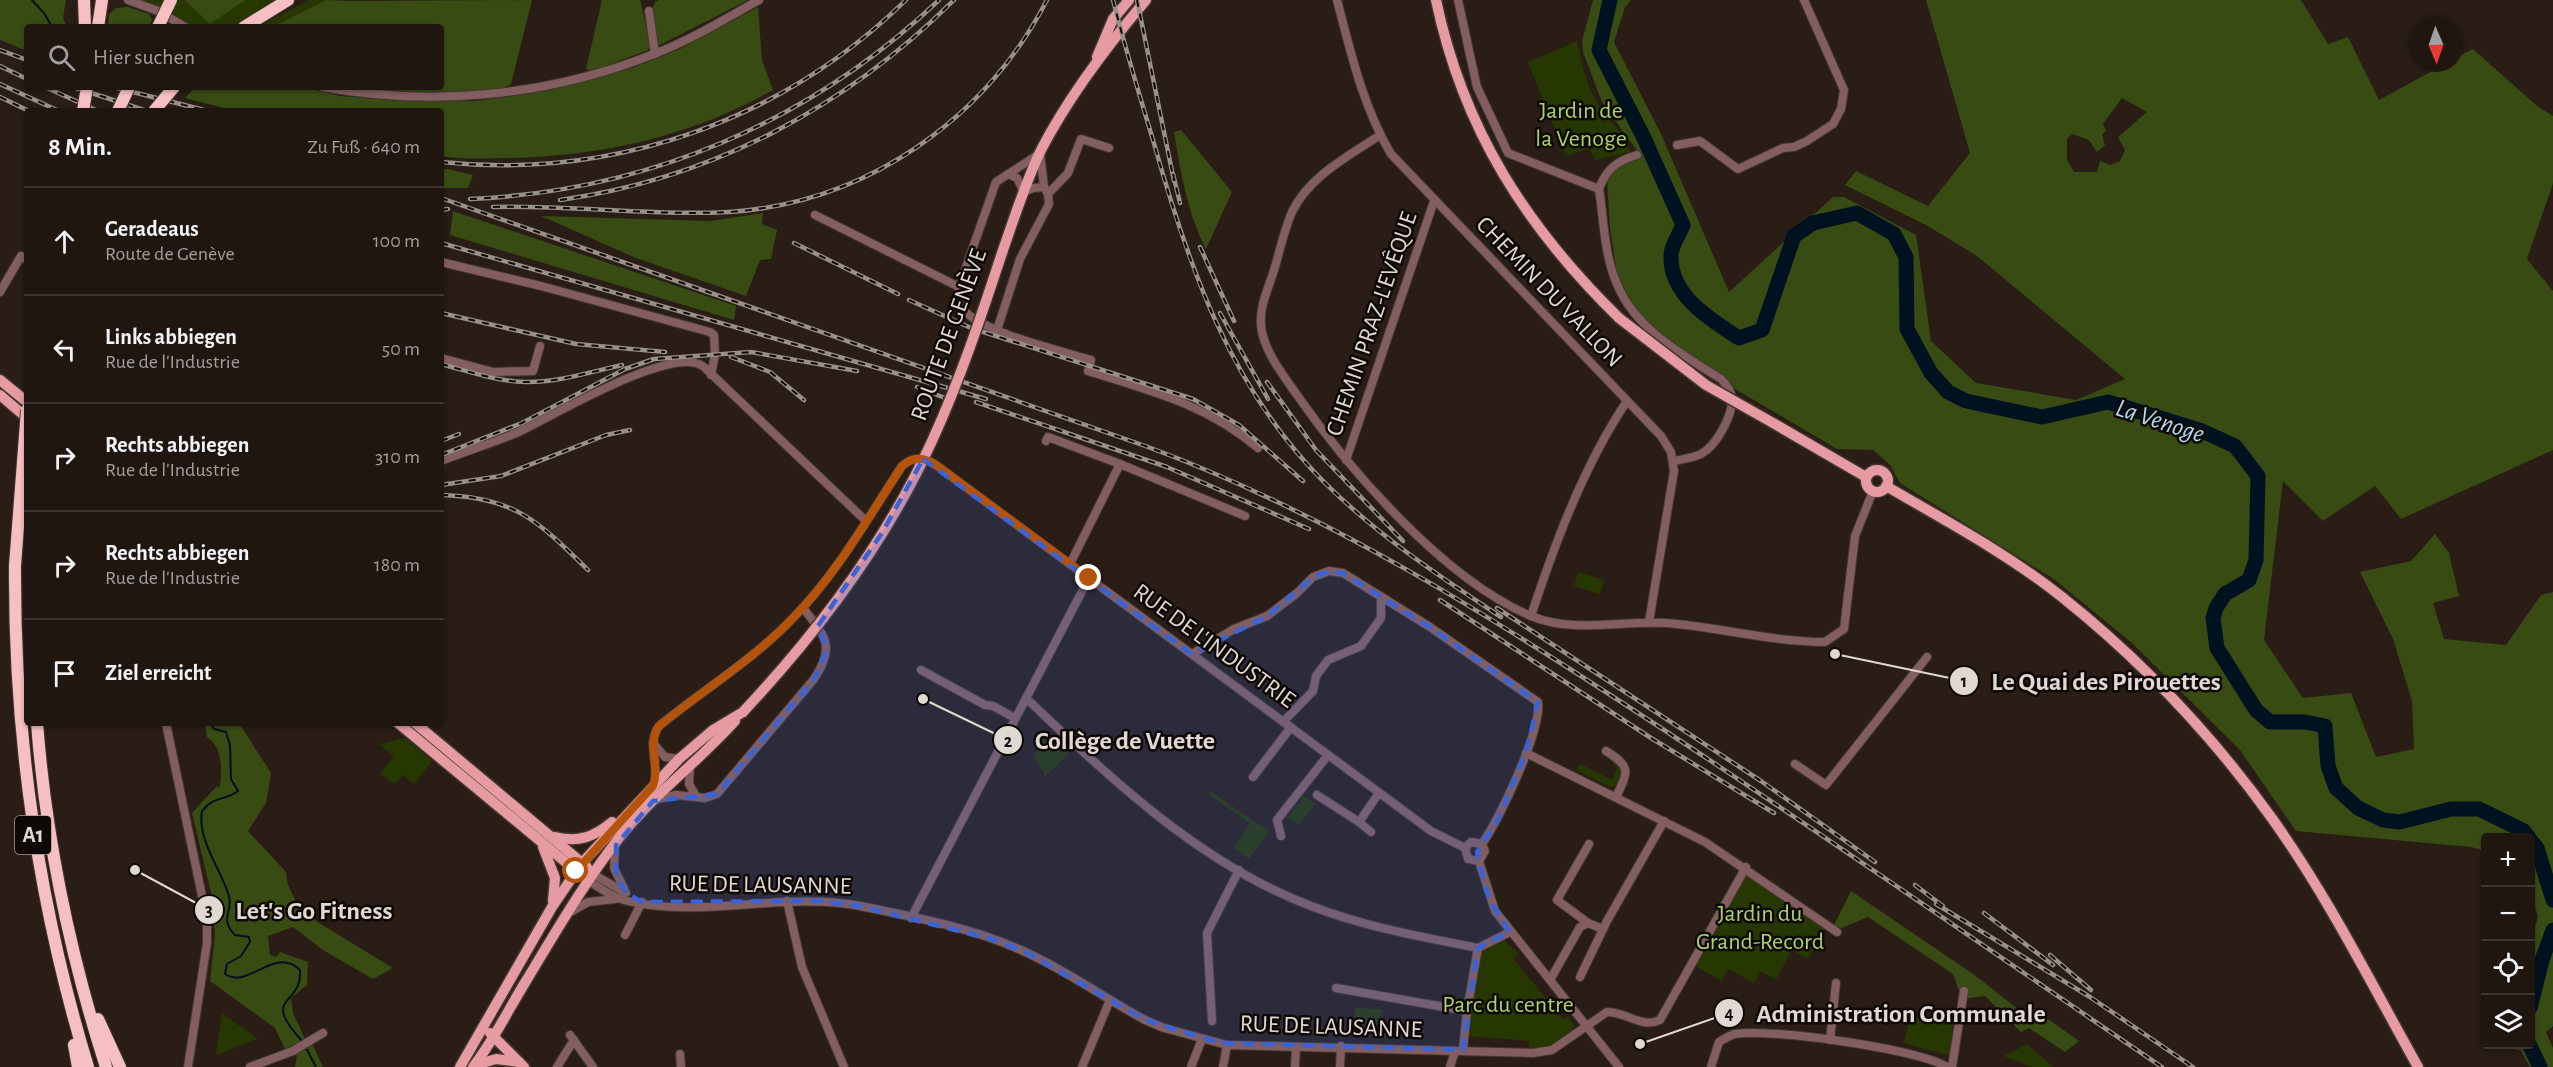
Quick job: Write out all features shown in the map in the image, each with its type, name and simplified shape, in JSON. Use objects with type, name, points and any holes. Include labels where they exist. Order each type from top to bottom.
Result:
[{"type":"highway","points":[[84,0],[85,24]]},
{"type":"highway","points":[[98,24],[102,0]]},
{"type":"highway","points":[[159,24],[171,0]]},
{"type":"highway","points":[[249,24],[288,0]]},
{"type":"highway","points":[[82,90],[82,108]]},
{"type":"highway","points":[[83,108],[86,90]]},
{"type":"highway","points":[[119,108],[128,90]]},
{"type":"highway","points":[[156,108],[172,90]]},
{"type":"highway","name":"A1","points":[[24,449],[15,566],[16,663],[25,773],[39,873],[62,976],[88,1067]]},
{"type":"highway","name":"A1","points":[[37,726],[52,846],[79,977],[105,1067]]},
{"type":"highway","points":[[62,976],[78,1067]]},
{"type":"highway","points":[[79,977],[120,1067]]},
{"type":"main road","name":"ROUTE DE GENÈVE","points":[[1087,76],[1113,19],[1129,0]]},
{"type":"main road","name":"ROUTE DE GENÈVE","points":[[460,1067],[552,907],[579,867],[650,794],[690,767],[743,712],[826,615],[882,533],[912,481],[948,405],[1040,153],[1087,76],[1146,0]]},
{"type":"main road","points":[[1436,0],[1455,72],[1491,154],[1545,238],[1574,274],[1619,318],[1706,385],[1866,477]]},
{"type":"main road","points":[[0,380],[24,400]]},
{"type":"main road","points":[[0,395],[24,415]]},
{"type":"main road","points":[[1874,470],[1881,471],[1886,476],[1886,486],[1881,491],[1873,491],[1866,484],[1866,477],[1874,470]]},
{"type":"main road","points":[[1886,486],[2028,571],[2102,630],[2168,692],[2217,748],[2272,818],[2309,874],[2418,1067]]},
{"type":"main road","name":"ROUTE DE GENÈVE","points":[[474,1066],[494,1037],[566,915],[650,794],[679,759],[713,730],[743,712]]},
{"type":"main road","points":[[402,726],[540,842],[579,867]]},
{"type":"main road","points":[[419,726],[552,837],[579,867]]},
{"type":"main road","points":[[552,837],[572,840],[592,836],[650,794]]},
{"type":"main road","points":[[540,842],[550,859],[555,878],[552,907]]},
{"type":"main road","name":"RUE DE LAUSANNE","points":[[579,867],[591,877]]},
{"type":"main road","points":[[484,1028],[521,1064]]},
{"type":"main road","points":[[474,1066],[496,1059],[521,1064]]},
{"type":"street","points":[[128,0],[158,11],[180,24]]},
{"type":"street","points":[[349,90],[402,96],[498,93],[591,77],[655,54],[759,0]]},
{"type":"street","name":"CHEMIN DU VALLON","points":[[1337,0],[1358,78],[1380,135],[1398,163],[1667,444],[1674,461]]},
{"type":"street","points":[[1458,0],[1477,87],[1508,153],[1599,189]]},
{"type":"street","points":[[1677,145],[1700,141],[1738,169],[1783,148],[1804,143],[1829,127],[1841,109],[1844,90],[1804,0]]},
{"type":"street","points":[[649,11],[655,54]]},
{"type":"street","points":[[1380,135],[1323,174],[1304,193],[1292,212],[1261,311],[1262,334],[1276,365],[1316,423],[1347,460],[1391,511],[1468,577],[1532,616],[1554,624],[1580,626],[1648,622],[1825,642],[1844,629],[1855,536],[1873,491]]},
{"type":"street","points":[[1046,191],[1068,173],[1081,140],[1109,148]]},
{"type":"street","points":[[997,330],[1020,259],[1049,204],[1040,153],[996,182],[959,287],[958,301],[964,311],[997,330],[1091,360],[1088,371],[1197,407],[1235,429],[1258,448]]},
{"type":"street","points":[[1637,155],[1612,166],[1599,189],[1611,267],[1625,301],[1665,343],[1721,379],[1728,386],[1732,397],[1728,417],[1709,448],[1697,455],[1674,461],[1673,481],[1648,622]]},
{"type":"street","points":[[1008,174],[1017,178],[1024,192],[1033,188],[1046,191]]},
{"type":"street","name":"CHEMIN PRAZ-L'EVÊQUE","points":[[1347,460],[1434,201]]},
{"type":"street","points":[[814,215],[959,287]]},
{"type":"street","points":[[0,292],[21,256],[24,258]]},
{"type":"street","points":[[444,263],[541,286],[714,335],[715,355],[711,375]]},
{"type":"street","points":[[444,359],[493,372],[533,371],[540,346]]},
{"type":"street","points":[[444,460],[522,430],[644,370],[673,364],[697,363],[866,521]]},
{"type":"street","points":[[1532,616],[1544,577],[1581,486],[1627,401]]},
{"type":"street","points":[[1046,441],[1048,437],[1245,516]]},
{"type":"street","name":"RUE DE L'INDUSTRIE","points":[[653,743],[659,726],[771,639],[803,608],[866,521],[902,466],[915,458],[922,458],[936,465],[1444,840],[1465,848]]},
{"type":"street","points":[[1070,564],[1119,464]]},
{"type":"street","points":[[1192,654],[1234,629],[1267,615],[1298,593],[1313,576],[1329,571],[1342,573],[1430,627],[1535,698],[1538,711],[1526,753],[1497,822],[1482,844]]},
{"type":"street","points":[[910,918],[1089,578]]},
{"type":"street","points":[[1287,724],[1313,691],[1316,676],[1328,660],[1362,646],[1381,618],[1381,598]]},
{"type":"street","points":[[653,743],[656,772],[650,794],[712,796],[724,788],[823,665],[827,650],[825,637],[803,608]]},
{"type":"street","points":[[1795,764],[1826,785],[1927,657]]},
{"type":"street","points":[[921,670],[985,705],[993,706],[1015,718]]},
{"type":"street","points":[[1026,698],[1129,792],[1186,835],[1239,870],[1286,896],[1360,923],[1478,948],[1509,932]]},
{"type":"street","name":"RUE DE L'INDUSTRIE","points":[[1252,777],[1287,724]]},
{"type":"street","points":[[167,726],[191,833],[208,932],[188,1067]]},
{"type":"street","points":[[653,743],[665,757],[679,759]]},
{"type":"street","points":[[1606,751],[1626,767],[1626,777],[1616,797]]},
{"type":"street","points":[[1526,753],[1664,820],[1746,867],[1837,932]]},
{"type":"street","points":[[1281,836],[1277,820],[1328,755]]},
{"type":"street","points":[[690,767],[689,784],[696,796]]},
{"type":"street","points":[[1359,822],[1379,793]]},
{"type":"street","points":[[1317,795],[1371,832]]},
{"type":"street","points":[[1580,978],[1603,929],[1664,820]]},
{"type":"street","points":[[566,915],[596,900],[624,896],[614,868],[614,852],[619,838]]},
{"type":"street","points":[[1479,861],[1468,859],[1465,848],[1471,842],[1482,844]]},
{"type":"street","points":[[1482,844],[1485,851],[1479,861],[1489,899],[1509,932],[1619,1067]]},
{"type":"street","points":[[1589,844],[1557,900],[1588,923],[1603,929]]},
{"type":"street","name":"RUE DE LAUSANNE","points":[[591,877],[624,896],[642,902],[683,906],[787,901],[858,906],[991,939],[1023,951],[1164,1028],[1227,1045],[1341,1046],[1533,1053],[1552,1050],[1607,1012],[1617,1012],[1646,1024],[1660,1020],[1746,867]]},
{"type":"street","points":[[1212,1021],[1207,933],[1239,870]]},
{"type":"street","points":[[787,901],[802,967],[844,1067]]},
{"type":"street","name":"RUE DE LAUSANNE","points":[[626,935],[642,902]]},
{"type":"street","points":[[1550,980],[1580,927],[1588,923]]},
{"type":"street","points":[[1450,1067],[1459,1051],[1478,948]]},
{"type":"street","points":[[1830,1040],[1836,983]]},
{"type":"street","points":[[1336,988],[1467,1011]]},
{"type":"street","points":[[1952,1067],[1964,991]]},
{"type":"street","points":[[1082,1067],[1110,1000]]},
{"type":"street","points":[[250,1067],[293,1051],[323,1033]]},
{"type":"street","points":[[1711,1067],[1719,1042],[1733,1034],[1764,1033],[1907,1052],[1934,1060],[1947,1067]]},
{"type":"street","points":[[557,1067],[572,1038],[593,1067]]},
{"type":"street","points":[[1191,1067],[1202,1039]]},
{"type":"street","points":[[1223,1067],[1227,1045]]},
{"type":"street","points":[[1340,1067],[1341,1046]]},
{"type":"street","points":[[1295,1067],[1296,1047]]},
{"type":"street","points":[[680,1054],[681,1067]]},
{"type":"highlighted area","points":[[923,459],[1192,654],[1267,616],[1313,577],[1329,571],[1343,573],[1430,627],[1538,702],[1526,753],[1497,822],[1477,852],[1489,899],[1510,932],[1478,948],[1463,1050],[1219,1043],[1145,1020],[1023,951],[991,939],[858,906],[819,901],[642,902],[626,893],[616,876],[616,845],[653,801],[717,794],[814,679],[827,650],[818,626],[882,533]]},
{"type":"green space","points":[[0,0],[66,0],[63,18],[66,24],[24,24],[24,50],[0,40]]},
{"type":"green space","points":[[142,0],[281,0],[243,24],[187,24]]},
{"type":"green space","points":[[185,0],[245,0],[210,24]]},
{"type":"green space","points":[[309,0],[326,0],[278,24],[263,24]]},
{"type":"green space","points":[[326,0],[532,0],[511,84],[480,92],[430,93],[380,90],[444,90],[444,24],[278,24]]},
{"type":"green space","points":[[602,0],[640,0],[651,45],[648,50],[592,71],[586,69]]},
{"type":"green space","points":[[659,0],[748,0],[658,46],[651,12],[655,2]]},
{"type":"green space","points":[[1593,0],[1631,0],[1625,7],[1614,42],[1661,134],[1729,292],[1833,197],[1844,197],[1916,235],[1931,341],[1976,383],[2076,400],[2125,379],[1977,256],[1928,226],[1845,185],[1856,171],[1928,206],[1970,153],[1926,0],[2301,0],[2328,44],[2348,37],[2379,100],[2430,72],[2463,72],[2463,54],[2473,49],[2537,106],[2553,116],[2553,183],[2527,259],[2553,291],[2553,450],[2401,519],[2375,486],[2323,521],[2283,481],[2264,640],[2303,698],[2351,693],[2376,757],[2414,749],[2412,701],[2393,639],[2360,572],[2411,561],[2435,534],[2449,553],[2459,596],[2433,603],[2444,639],[2506,645],[2541,595],[2553,592],[2553,1026],[2546,1032],[2553,1048],[2553,1067],[2530,1067],[2521,1051],[2514,1049],[2535,1049],[2535,927],[2538,917],[2535,905],[2535,833],[2481,833],[2481,850],[2471,847],[2296,831],[2240,750],[2133,644],[2055,580],[1900,483],[1890,465],[1873,450],[1837,449],[1679,356],[1636,311],[1618,281],[1610,228],[1607,179],[1621,165],[1641,156],[1602,102],[1583,52],[1582,41]],"holes":[[[2122,98],[2147,112],[2118,137],[2125,150],[2120,161],[2110,165],[2100,161],[2097,172],[2074,172],[2067,160],[2067,139],[2072,134],[2089,140],[2097,152],[2105,145],[2102,134],[2106,131],[2103,124]]]},
{"type":"green space","points":[[128,7],[149,14],[152,20],[150,24],[108,24],[109,14],[116,8]]},
{"type":"green space","points":[[758,7],[762,60],[773,90],[711,120],[646,140],[579,153],[510,158],[444,156],[444,108],[224,108],[185,98],[192,90],[316,90],[340,96],[403,101],[473,101],[559,88],[632,68],[680,49]]},
{"type":"green space","name":"Jardin de la Venoge","points":[[1577,41],[1590,90],[1624,138],[1630,152],[1595,160],[1590,148],[1566,156],[1528,62]]},
{"type":"green space","points":[[1181,130],[1232,192],[1206,249],[1189,207],[1182,177],[1174,132]]},
{"type":"green space","points":[[444,170],[473,175],[468,188],[444,188]]},
{"type":"green space","points":[[453,211],[736,306],[734,320],[450,235]]},
{"type":"green space","points":[[763,213],[762,224],[777,230],[771,259],[760,260],[746,296],[636,258],[541,216],[711,221]]},
{"type":"green space","points":[[1578,572],[1604,580],[1600,594],[1574,586]]},
{"type":"green space","points":[[205,726],[241,726],[271,773],[266,803],[248,831],[286,872],[288,885],[301,912],[393,968],[373,979],[323,950],[293,927],[268,936],[270,955],[276,957],[280,952],[308,962],[307,985],[291,998],[293,1013],[305,1039],[296,1048],[285,1049],[275,1028],[210,981],[215,935],[212,897],[192,813],[215,788],[220,786],[219,753],[207,737]]},
{"type":"green space","points":[[1047,734],[1069,754],[1044,777],[1044,772],[1034,757]]},
{"type":"green space","points":[[405,738],[432,761],[414,784],[403,775],[395,784],[380,774],[394,757],[379,744]]},
{"type":"green space","points":[[1607,757],[1619,764],[1623,774],[1617,786],[1610,787],[1576,770],[1580,764],[1612,780],[1617,768]]},
{"type":"green space","points":[[1210,791],[1269,831],[1249,859],[1234,848],[1250,823],[1208,794]]},
{"type":"green space","points":[[1304,796],[1315,804],[1299,825],[1288,817]]},
{"type":"green space","name":"Jardin du Grand-Record","points":[[1747,872],[1826,926],[1808,959],[1792,950],[1776,980],[1761,971],[1754,983],[1728,969],[1722,981],[1695,966]]},
{"type":"green space","points":[[1851,891],[1976,976],[2019,1010],[2031,1007],[2079,1041],[2065,1052],[2029,1028],[2021,1032],[1985,996],[1962,999],[1953,974],[1868,917],[1830,933]]},
{"type":"green space","name":"Parc du centre","points":[[1503,940],[1519,953],[1513,958],[1563,1019],[1568,1016],[1574,1025],[1567,1036],[1556,1043],[1529,1048],[1529,1041],[1467,1036],[1482,948]]},
{"type":"green space","points":[[1355,1008],[1382,1009],[1381,1035],[1355,1034]]},
{"type":"green space","points":[[222,1013],[258,1039],[216,1055]]},
{"type":"green space","points":[[1910,1016],[1953,1024],[1950,1056],[1904,1043]]},
{"type":"green space","points":[[2027,1044],[2053,1067],[2031,1067],[2004,1056]]},
{"type":"green space","points":[[313,1045],[323,1067],[295,1067],[297,1054]]},
{"type":"waterway","points":[[32,0],[50,24]]},
{"type":"waterway","name":"La Venoge","points":[[1610,0],[1599,50],[1644,138],[1683,225],[1671,251],[1672,269],[1684,294],[1694,305],[1739,338],[1762,330],[1794,236],[1813,223],[1857,213],[1894,234],[1906,257],[1907,329],[1931,373],[1948,392],[1966,401],[2042,417],[2108,402],[2202,431],[2235,446],[2258,476],[2256,560],[2249,580],[2225,594],[2213,618],[2217,648],[2256,710],[2270,722],[2305,722],[2325,726],[2328,766],[2336,788],[2358,808],[2383,820],[2400,822],[2451,809],[2479,809],[2525,833]]},
{"type":"waterway","points":[[212,726],[214,729],[226,732],[230,745],[231,779],[238,791],[207,806],[202,811],[201,822],[206,844],[229,896],[227,920],[230,929],[235,935],[249,937],[250,942],[241,956],[227,964],[225,974],[243,977],[271,964],[281,962],[291,964],[300,970],[296,990],[283,1008],[290,1026],[302,1041]]},
{"type":"waterway","name":"La Venoge","points":[[2535,846],[2553,900]]},
{"type":"waterway","name":"La Venoge","points":[[2533,995],[2542,960],[2553,930]]},
{"type":"waterway","points":[[305,1046],[316,1067]]},
{"type":"waterway","name":"La Venoge","points":[[2531,1049],[2540,1067]]},
{"type":"railway","points":[[444,162],[506,165],[569,161],[631,151],[692,133],[750,109],[805,79],[858,42],[906,0]]},
{"type":"railway","points":[[470,199],[536,193],[600,182],[663,165],[723,142],[781,114],[836,81],[889,43],[939,0]]},
{"type":"railway","points":[[560,200],[616,190],[670,175],[722,156],[773,133],[868,74],[912,39],[954,0]]},
{"type":"railway","points":[[493,207],[670,213],[729,212],[779,205],[828,192],[873,173],[916,148],[955,117],[990,82],[1021,43],[1047,0]]},
{"type":"railway","points":[[1113,0],[1181,233],[1216,323],[1263,406],[1291,445],[1324,482],[1365,520],[1409,554],[1501,617]]},
{"type":"railway","points":[[1137,0],[1174,181]]},
{"type":"railway","points":[[0,50],[24,59]]},
{"type":"railway","points":[[0,66],[24,78]]},
{"type":"railway","points":[[0,84],[52,108]]},
{"type":"railway","points":[[52,90],[91,108]]},
{"type":"railway","points":[[82,90],[138,108]]},
{"type":"railway","points":[[125,90],[196,108]]},
{"type":"railway","points":[[0,97],[24,109]]},
{"type":"railway","points":[[1173,174],[1180,203]]},
{"type":"railway","points":[[444,199],[1148,447],[1216,474],[1283,505],[1412,573],[1476,610],[1600,688],[2162,1067]]},
{"type":"railway","points":[[444,210],[448,209]]},
{"type":"railway","points":[[794,243],[898,294]]},
{"type":"railway","points":[[444,244],[986,399]]},
{"type":"railway","points":[[1200,247],[1234,321]]},
{"type":"railway","points":[[909,300],[971,328],[1193,399],[1239,425],[1303,481]]},
{"type":"railway","points":[[1220,313],[1268,399]]},
{"type":"railway","points":[[444,314],[576,344],[665,352]]},
{"type":"railway","points":[[444,454],[522,423],[625,369],[654,359],[751,352],[857,371]]},
{"type":"railway","points":[[731,357],[770,372],[804,400]]},
{"type":"railway","points":[[444,365],[492,378],[524,382],[561,379],[622,365]]},
{"type":"railway","points":[[1267,382],[1316,450],[1403,541]]},
{"type":"railway","points":[[917,387],[945,398]]},
{"type":"railway","points":[[976,402],[1167,467],[1309,529]]},
{"type":"railway","points":[[444,485],[501,476],[606,435],[630,430]]},
{"type":"railway","points":[[444,440],[459,434]]},
{"type":"railway","points":[[444,495],[488,501],[524,515],[539,525],[588,570]]},
{"type":"railway","points":[[1440,600],[1651,738],[1774,813]]},
{"type":"railway","points":[[1497,608],[1761,781],[1875,862]]},
{"type":"railway","points":[[1915,885],[1943,906]]},
{"type":"railway","points":[[1936,904],[2090,997],[2193,1067]]},
{"type":"railway","points":[[1984,913],[2053,965]]},
{"type":"railway","points":[[2050,955],[2091,990]]},
{"type":"place","name":"Le Quai des Pirouettes","points":[[1835,654]]},
{"type":"place","name":"Collège de Vuette","points":[[923,699]]},
{"type":"place","name":"Let's Go Fitness","points":[[135,870]]},
{"type":"place","name":"Administration Communale","points":[[1640,1044]]},
{"type":"route","points":[[576,871],[653,786],[656,772],[653,739],[659,726],[760,648],[792,620],[832,570],[902,466],[908,461],[915,458],[930,460],[1089,578]]}]
